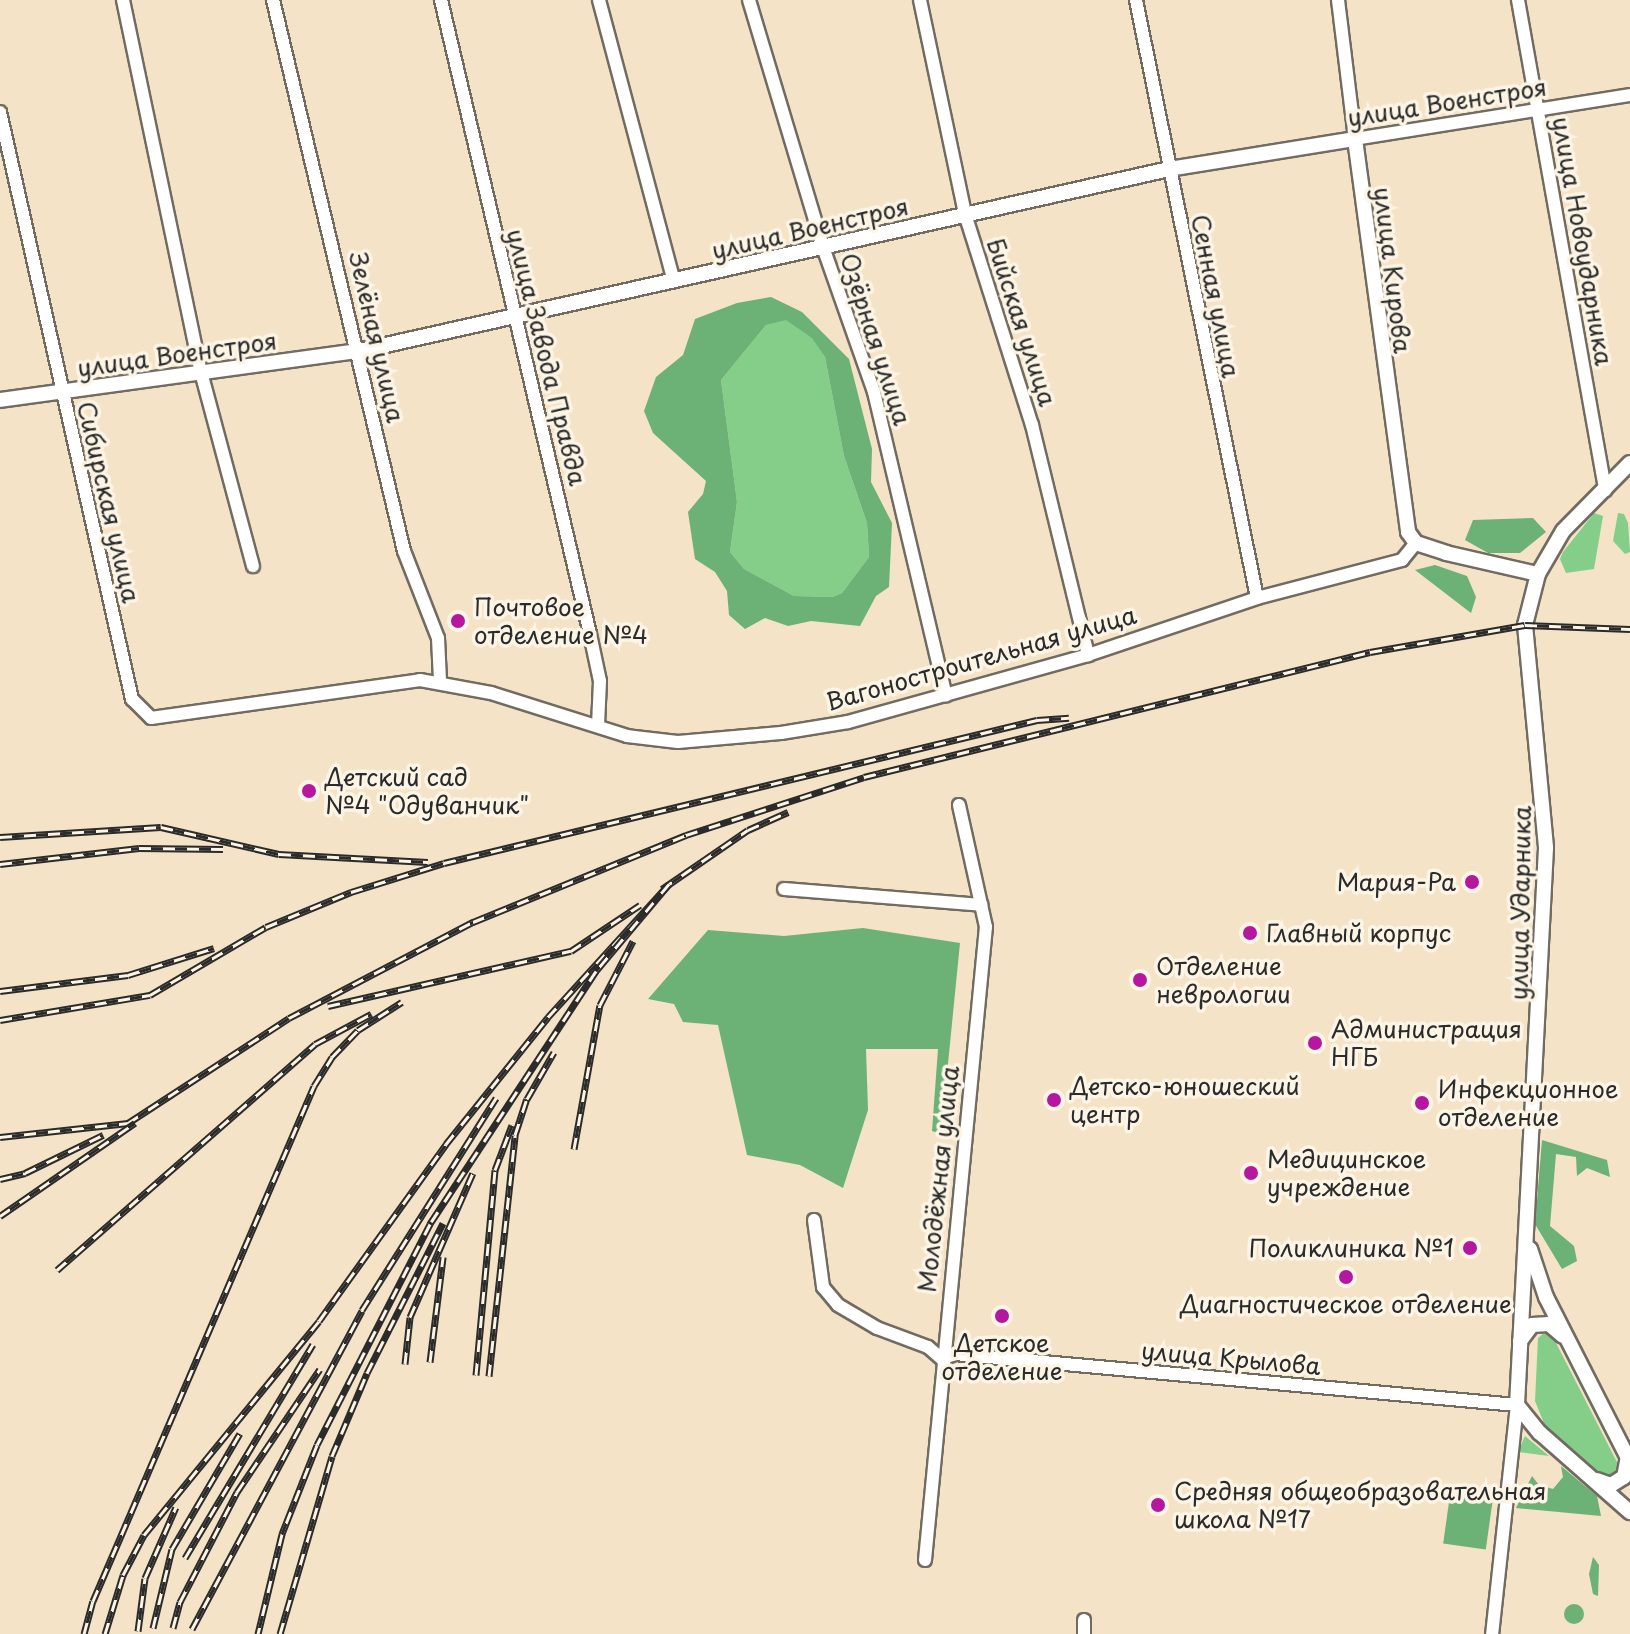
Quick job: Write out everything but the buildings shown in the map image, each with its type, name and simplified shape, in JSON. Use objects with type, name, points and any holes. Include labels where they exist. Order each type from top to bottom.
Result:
[{"type":"street","points":[[123,0],[201,372],[253,566]]},
{"type":"street","name":"Зелёная улица","points":[[273,0],[359,351],[404,551],[438,638],[440,681]]},
{"type":"street","name":"улица Завода Правда","points":[[441,0],[590,634],[600,681],[598,725]]},
{"type":"street","points":[[599,0],[674,281]]},
{"type":"street","name":"Озёрная улица","points":[[749,0],[824,250],[874,392],[946,696]]},
{"type":"street","name":"Бийская улица","points":[[920,0],[965,214],[1032,425],[1088,655]]},
{"type":"street","name":"Сенная улица","points":[[1136,0],[1257,598]]},
{"type":"street","name":"улица Кирова","points":[[1338,0],[1396,473],[1408,532],[1416,543]]},
{"type":"street","name":"улица Новоударника","points":[[1518,0],[1605,490]]},
{"type":"street","name":"улица Военстроя","points":[[0,400],[359,351],[514,320],[1169,169],[1630,95]]},
{"type":"street","name":"Сибирская улица","points":[[0,112],[60,393],[132,699],[140,712]]},
{"type":"street","name":"улица Ударника","points":[[1492,1634],[1517,1405],[1545,925],[1545,805],[1525,625],[1538,574],[1563,531],[1630,463]]},
{"type":"street","points":[[1416,543],[1538,574]]},
{"type":"street","name":"Вагоностроительная улица","points":[[140,712],[171,718],[440,681],[627,736],[678,742],[732,740],[848,722],[946,696],[1088,655],[1257,598],[1402,560],[1416,543]]},
{"type":"street","name":"Молодёжная улица","points":[[925,1560],[986,927],[959,805]]},
{"type":"street","points":[[784,889],[981,905]]},
{"type":"street","points":[[814,1220],[823,1287],[838,1305],[877,1328],[928,1347],[942,1359]]},
{"type":"street","name":"улица Ударника","points":[[1526,1234],[1537,1276],[1627,1455]]},
{"type":"street","points":[[1520,1342],[1532,1325],[1549,1324],[1567,1338]]},
{"type":"street","name":"улица Крылова","points":[[942,1359],[955,1354],[1517,1405]]},
{"type":"street","points":[[1517,1405],[1540,1433],[1630,1512]]},
{"type":"street","points":[[1593,1479],[1611,1485],[1624,1477],[1627,1455]]},
{"type":"green space","points":[[771,297],[802,312],[849,359],[872,449],[871,482],[892,523],[889,587],[876,596],[860,626],[811,621],[788,626],[765,618],[745,629],[729,615],[727,591],[715,572],[695,559],[688,512],[703,494],[706,481],[653,433],[644,411],[656,377],[683,355],[695,319],[737,303]],"holes":[[[786,320],[812,338],[825,357],[844,456],[867,523],[869,557],[842,593],[832,597],[794,596],[744,569],[730,552],[737,502],[721,380],[766,325]]]},
{"type":"green space","points":[[786,319],[813,338],[825,357],[844,456],[867,523],[869,557],[842,593],[832,597],[794,596],[744,569],[730,552],[737,502],[721,380],[766,325]]},
{"type":"green space","points":[[1594,513],[1603,516],[1594,569],[1566,573],[1560,559],[1563,552]]},
{"type":"green space","points":[[1618,513],[1624,514],[1628,523],[1630,552],[1625,554],[1613,541]]},
{"type":"green space","points":[[1533,518],[1546,532],[1520,553],[1488,553],[1465,540],[1473,520]]},
{"type":"green space","points":[[1435,565],[1467,576],[1476,597],[1471,613],[1415,570]]},
{"type":"green space","points":[[863,928],[960,943],[941,1134],[932,1131],[938,1049],[866,1049],[868,1110],[843,1188],[800,1165],[747,1155],[718,1025],[683,1022],[674,1004],[648,999],[708,930],[784,936]]},
{"type":"green space","points":[[1542,1140],[1607,1160],[1610,1177],[1587,1168],[1577,1176],[1576,1157],[1556,1154],[1550,1226],[1574,1246],[1577,1261],[1562,1269],[1535,1224]]},
{"type":"green space","points":[[1544,1333],[1553,1337],[1619,1466],[1614,1476],[1605,1479],[1546,1428],[1535,1401],[1538,1338]]},
{"type":"green space","points":[[1525,1436],[1549,1456],[1518,1452]]},
{"type":"green space","points":[[1561,1466],[1597,1496],[1601,1516],[1516,1508],[1532,1476],[1539,1485],[1553,1489],[1563,1477]]},
{"type":"green space","points":[[1450,1495],[1493,1501],[1486,1550],[1443,1544]]},
{"type":"green space","points":[[1593,1557],[1599,1565],[1598,1596],[1593,1594],[1589,1574]]},
{"type":"green space","points":[[1574,1604],[1581,1607],[1584,1614],[1581,1621],[1574,1624],[1567,1621],[1564,1614],[1567,1607]]},
{"type":"railway","points":[[0,1137],[128,1123],[289,1018],[473,922],[686,835],[864,777],[1370,652],[1525,625],[1630,629]]},
{"type":"railway","points":[[0,1020],[150,995],[266,927],[351,892],[444,863],[1037,720],[1069,718]]},
{"type":"railway","points":[[662,889],[748,830],[788,812]]},
{"type":"railway","points":[[0,837],[161,827],[279,854],[428,862]]},
{"type":"railway","points":[[0,864],[139,848],[223,849]]},
{"type":"railway","points":[[105,1634],[123,1575],[144,1535],[319,1321],[446,1144],[548,1017],[669,884],[596,971],[430,1224],[317,1445],[282,1534],[258,1634]]},
{"type":"railway","points":[[328,1006],[571,951],[640,905]]},
{"type":"railway","points":[[574,1149],[600,1005],[633,941]]},
{"type":"railway","points":[[0,991],[128,975],[214,948]]},
{"type":"railway","points":[[84,1634],[93,1601],[314,1086],[332,1057],[358,1030],[402,1002]]},
{"type":"railway","points":[[57,1270],[315,1044],[371,1014]]},
{"type":"railway","points":[[489,1376],[515,1135],[527,1099],[554,1052]]},
{"type":"railway","points":[[192,1629],[362,1310],[496,1098]]},
{"type":"railway","points":[[0,1216],[135,1123]]},
{"type":"railway","points":[[476,1375],[495,1170],[512,1125]]},
{"type":"railway","points":[[0,1179],[25,1173],[103,1135]]},
{"type":"railway","points":[[405,1364],[410,1317],[473,1173]]},
{"type":"railway","points":[[280,1634],[332,1456],[367,1373],[443,1223]]},
{"type":"railway","points":[[430,1362],[443,1257]]},
{"type":"railway","points":[[185,1558],[313,1344]]},
{"type":"railway","points":[[173,1628],[180,1602],[237,1492],[320,1369]]},
{"type":"railway","points":[[153,1628],[172,1549],[240,1433]]},
{"type":"railway","points":[[138,1631],[145,1578],[176,1507]]},
{"type":"place","name":"Почтовое отделение №4","points":[[458,621]]},
{"type":"place","name":"Детский сад №4 \"Одуванчик\"","points":[[309,791]]},
{"type":"place","name":"Мария-Ра","points":[[1472,882]]},
{"type":"place","name":"Главный корпус","points":[[1250,933]]},
{"type":"place","name":"Отделение неврологии","points":[[1140,980]]},
{"type":"place","name":"Администрация НГБ","points":[[1315,1043]]},
{"type":"place","name":"Детско-юношеский центр","points":[[1054,1100]]},
{"type":"place","name":"Инфекционное отделение","points":[[1422,1103]]},
{"type":"place","name":"Медицинское учреждение","points":[[1251,1173]]},
{"type":"place","name":"Поликлиника №1","points":[[1470,1248]]},
{"type":"place","name":"Диагностическое отделение","points":[[1346,1277]]},
{"type":"place","name":"Детское отделение","points":[[1002,1316]]},
{"type":"place","name":"Средняя общеобразовательная школа №17","points":[[1158,1505]]}]
